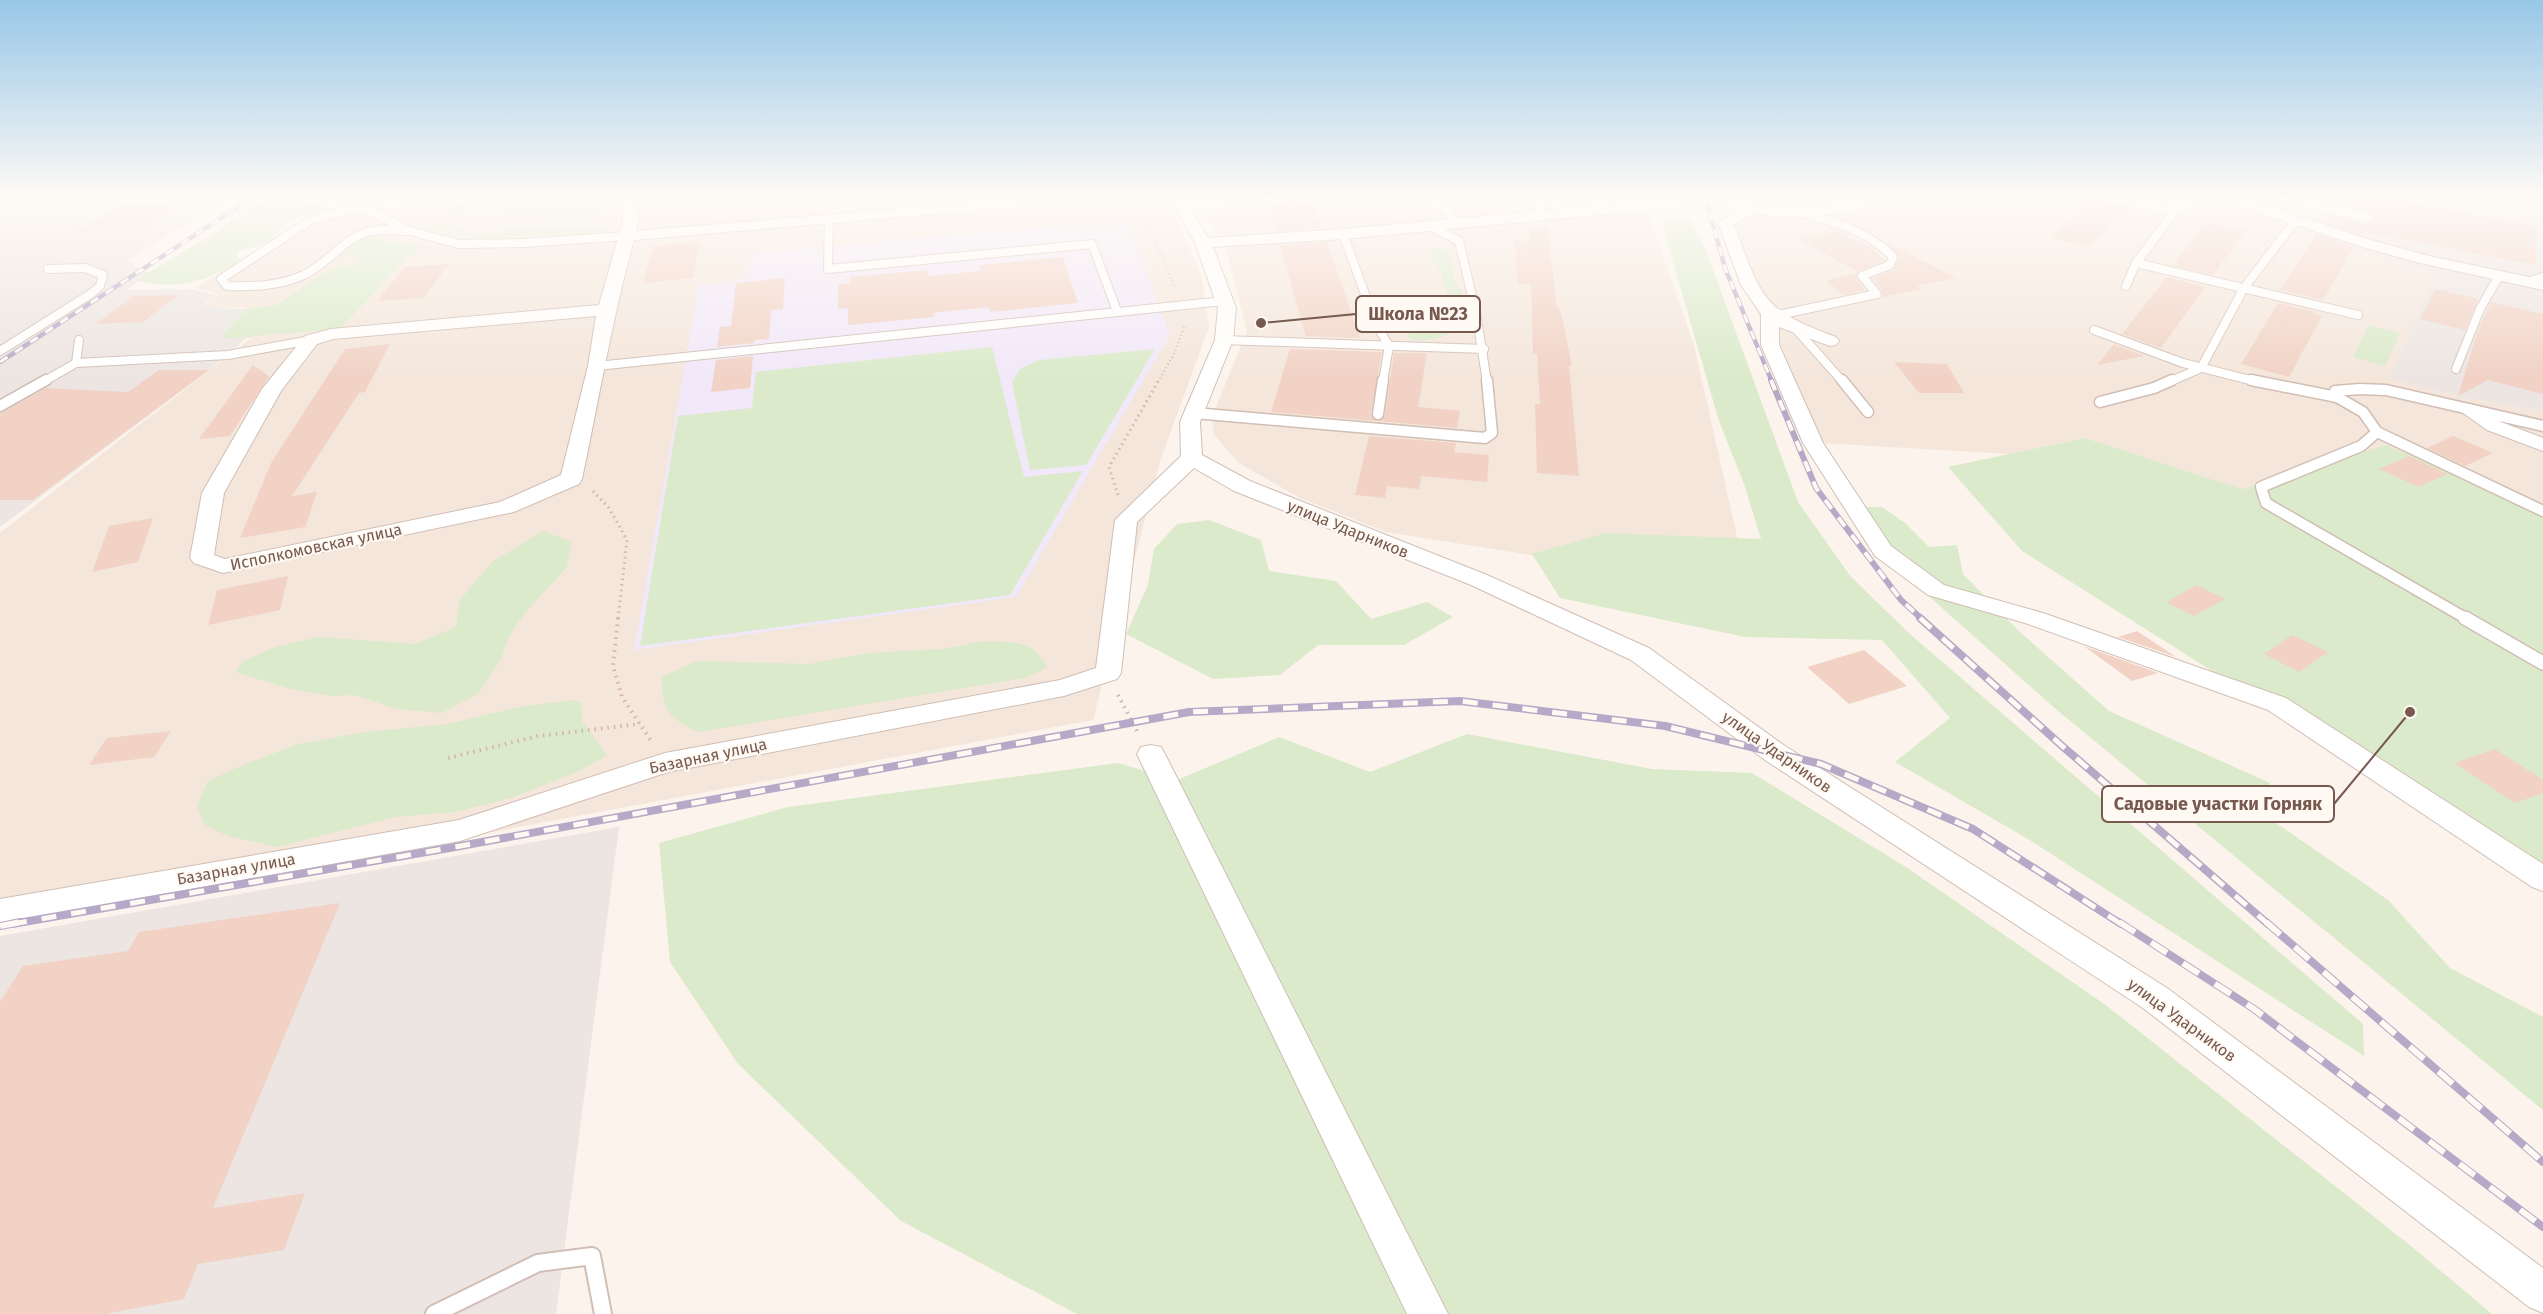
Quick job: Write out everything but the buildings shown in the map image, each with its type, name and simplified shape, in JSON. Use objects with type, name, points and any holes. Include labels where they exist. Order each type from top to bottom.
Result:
[{"type":"street","points":[[571,479],[597,366],[606,310],[621,257]]},
{"type":"street","points":[[1108,673],[1126,520],[1192,458],[1190,422],[1224,340],[1227,308],[1208,257]]},
{"type":"street","points":[[1740,257],[1756,299],[1770,313],[1795,328],[1830,341]]},
{"type":"street","points":[[2417,257],[2499,276],[2538,281]]},
{"type":"street","points":[[311,340],[332,334],[606,310]]},
{"type":"street","points":[[1770,313],[1770,345],[1813,443],[1883,551],[1936,590],[2034,618],[2277,704],[2543,879]]},
{"type":"street","name":"Исполкомовская улица","points":[[311,340],[272,389],[213,493],[202,558],[223,566],[506,507],[571,479]]},
{"type":"street","points":[[2469,410],[2494,426],[2543,445]]},
{"type":"street","name":"улица Ударников","points":[[1192,458],[1242,486],[1479,580],[1640,654],[1775,753],[2155,998],[2543,1293]]},
{"type":"street","name":"Базарная улица","points":[[0,910],[460,830],[665,763],[1064,688],[1108,673]]},
{"type":"street","points":[[1151,754],[1428,1314]]},
{"type":"lane","points":[[254,257],[221,279],[227,286],[255,287],[306,274],[330,257]]},
{"type":"lane","points":[[828,257],[828,269],[951,257]]},
{"type":"lane","points":[[1097,257],[1117,311]]},
{"type":"lane","points":[[1352,257],[1376,324],[1389,346],[1378,414]]},
{"type":"lane","points":[[1194,412],[1485,438],[1492,433],[1484,349],[1473,286],[1464,257]]},
{"type":"lane","points":[[1770,313],[1783,314],[1877,294],[1862,276],[1890,265],[1893,257]]},
{"type":"lane","points":[[2126,286],[2140,257]]},
{"type":"lane","points":[[2100,402],[2154,388],[2200,368],[2244,288],[2267,257]]},
{"type":"lane","points":[[2136,262],[2358,315]]},
{"type":"lane","points":[[0,351],[86,297],[99,287],[103,275],[91,269],[48,269]]},
{"type":"lane","points":[[2456,369],[2482,300],[2499,276]]},
{"type":"lane","points":[[597,366],[1224,301]]},
{"type":"lane","points":[[1795,328],[1830,365],[1868,412]]},
{"type":"lane","points":[[2094,330],[2138,348],[2200,368],[2337,397],[2363,412],[2377,432],[2543,511]]},
{"type":"lane","points":[[76,363],[79,340]]},
{"type":"lane","points":[[0,406],[76,363],[228,355],[311,340]]},
{"type":"lane","points":[[1224,340],[1484,349]]},
{"type":"lane","points":[[2337,397],[2335,391],[2355,388],[2383,390],[2543,426]]},
{"type":"lane","points":[[2377,432],[2361,446],[2261,487],[2266,503],[2543,663]]},
{"type":"lane","points":[[434,1314],[538,1263],[592,1256],[603,1314]]},
{"type":"path","points":[[1126,520],[1109,467],[1174,354],[1185,326],[1182,305],[1162,257]]},
{"type":"path","points":[[571,479],[594,491],[609,508],[627,540],[613,666],[622,697],[665,763]]},
{"type":"path","points":[[1108,673],[1131,722],[1151,754]]},
{"type":"path","points":[[448,758],[538,736],[640,724]]},
{"type":"shaded area","points":[[0,257],[133,257],[127,261],[151,274],[126,290],[190,289],[216,295],[200,306],[246,309],[219,339],[248,337],[209,370],[0,527]]},
{"type":"shaded area","points":[[245,257],[1193,257],[1202,277],[1209,327],[1160,461],[1093,720],[455,839],[0,918],[0,533],[251,338],[220,338],[247,308],[202,306],[218,294],[195,288]]},
{"type":"shaded area","points":[[752,257],[1141,257],[1170,335],[1016,597],[634,650],[699,285],[745,279]]},
{"type":"shaded area","points":[[1228,257],[1663,257],[1694,345],[1749,590],[1386,532],[1300,498],[1239,463],[1214,435],[1212,417],[1247,331]]},
{"type":"shaded area","points":[[1733,257],[2386,257],[2385,261],[2437,274],[2390,378],[2467,398],[2543,411],[2543,515],[2386,445],[2242,489],[2085,438],[2010,454],[1821,443],[1785,363],[1756,311]]},
{"type":"shaded area","points":[[2385,257],[2543,257],[2543,411],[2467,398],[2389,378],[2436,274],[2384,261]]},
{"type":"shaded area","points":[[619,827],[556,1314],[0,1314],[0,936]]},
{"type":"green space","points":[[174,257],[239,257],[240,260],[216,274],[191,282],[164,285],[136,280]]},
{"type":"green space","points":[[361,257],[407,257],[340,329],[219,339],[246,309],[276,305],[332,268],[350,265]]},
{"type":"green space","points":[[1432,257],[1450,257],[1454,278],[1462,291],[1462,315],[1456,328],[1447,335],[1425,340],[1412,339],[1408,337],[1410,333],[1437,326],[1445,322],[1449,316],[1449,299],[1446,288]]},
{"type":"green space","points":[[1672,257],[1709,257],[1798,502],[1851,577],[1911,635],[2363,1024],[2364,1056],[2028,839],[1895,762],[1950,718],[1882,640],[1745,637],[1560,598],[1532,554],[1606,533],[1761,539],[1744,484],[1719,421]]},
{"type":"green space","points":[[2369,325],[2400,333],[2385,366],[2353,357]]},
{"type":"green space","points":[[992,347],[1024,477],[1083,471],[1010,595],[640,646],[678,416],[752,408],[756,372]]},
{"type":"green space","points":[[1155,349],[1086,465],[1030,470],[1012,382],[1020,369],[1039,360]]},
{"type":"green space","points":[[2085,438],[2242,489],[2386,445],[2481,485],[2543,515],[2543,880],[2022,551],[1948,467]]},
{"type":"green space","points":[[1866,507],[1882,507],[1905,523],[1929,547],[1957,545],[1963,574],[2019,631],[2109,711],[2270,783],[2263,814],[2388,900],[2450,968],[2543,1017],[2543,1110],[2058,711],[1906,576]]},
{"type":"green space","points":[[1209,520],[1261,540],[1269,571],[1336,581],[1371,619],[1427,602],[1453,617],[1404,645],[1318,645],[1280,675],[1213,679],[1126,634],[1148,585],[1154,549],[1177,524]]},
{"type":"green space","points":[[543,531],[572,542],[566,568],[524,614],[509,636],[501,659],[478,694],[441,713],[397,709],[355,695],[331,696],[291,689],[235,672],[244,661],[275,647],[319,637],[415,644],[456,627],[460,600],[492,562]]},
{"type":"green space","points":[[984,641],[1021,644],[1035,651],[1047,667],[1026,678],[699,732],[674,718],[663,697],[662,677],[697,661],[809,664],[869,653],[943,649]]},
{"type":"green space","points":[[575,700],[581,703],[582,721],[607,755],[579,771],[514,797],[456,812],[395,817],[277,847],[228,836],[205,825],[197,806],[208,781],[298,744],[366,732],[448,724],[524,706]]},
{"type":"green space","points":[[1467,734],[1652,769],[1752,773],[1906,867],[2107,1006],[2411,1246],[2492,1314],[1077,1314],[901,1221],[738,1064],[670,962],[659,843],[788,807],[1118,763],[1177,780],[1279,737],[1370,772]]},
{"type":"railway","points":[[0,362],[161,257]]},
{"type":"railway","points":[[1722,257],[1772,382]]},
{"type":"railway","points":[[1771,380],[1816,488],[1901,600],[1922,619]]},
{"type":"railway","points":[[1920,618],[2061,745],[2268,924]]},
{"type":"railway","points":[[12,924],[455,847],[1189,712],[1460,701],[1665,726],[1821,764],[1973,829],[2121,924]]},
{"type":"railway","points":[[0,926],[21,922]]},
{"type":"railway","points":[[2119,922],[2254,1009],[2543,1227]]},
{"type":"railway","points":[[2266,922],[2543,1162]]},
{"type":"place","name":"Школа №23","points":[[1261,323]]},
{"type":"place","name":"Садовые участки Горняк","points":[[2410,712]]}]
